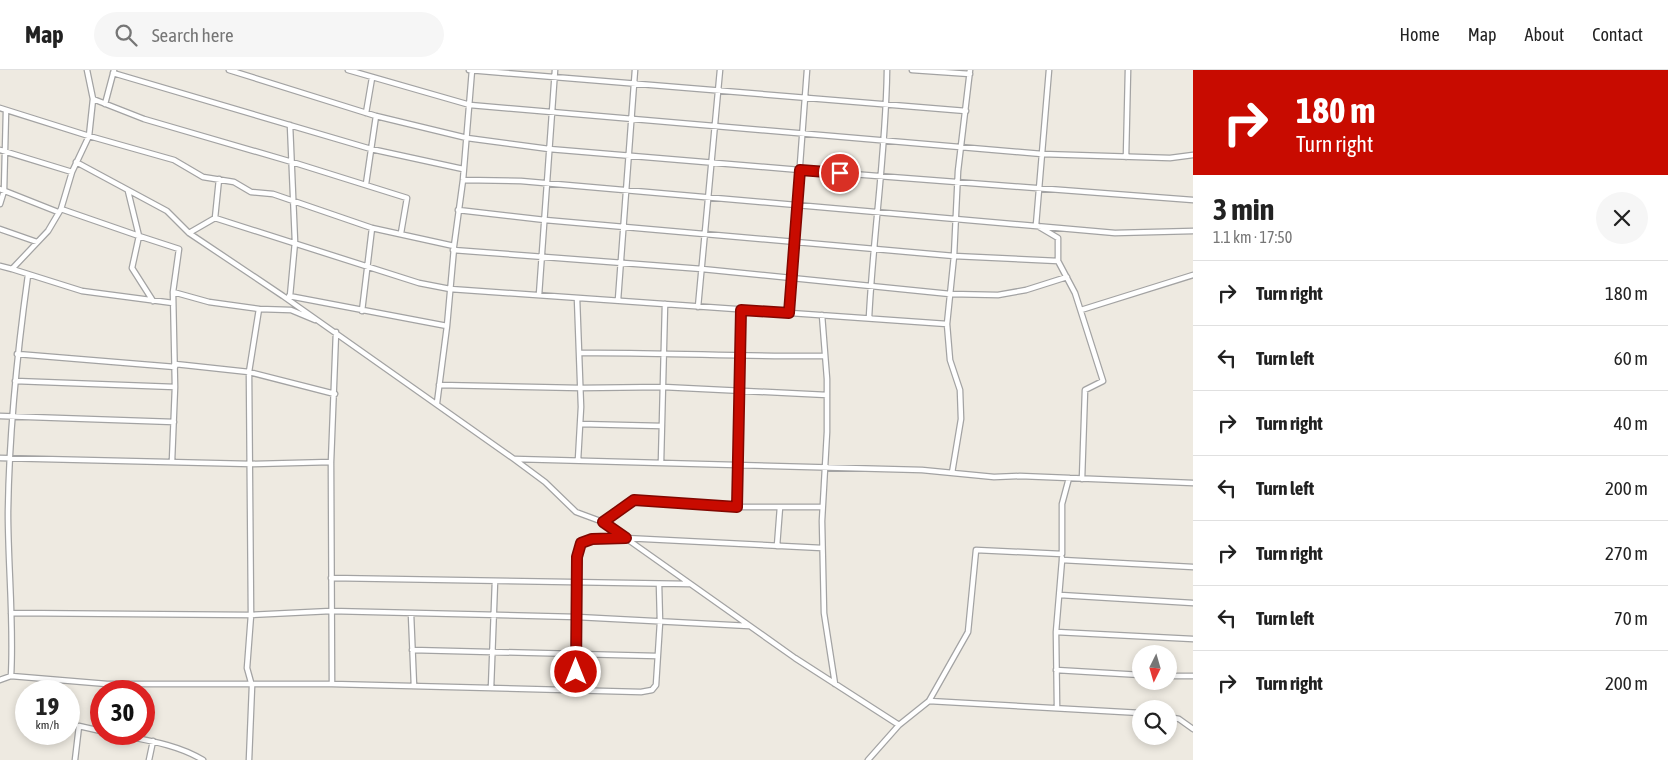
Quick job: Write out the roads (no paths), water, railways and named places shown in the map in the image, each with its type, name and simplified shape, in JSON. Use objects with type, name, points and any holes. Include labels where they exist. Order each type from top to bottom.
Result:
[{"type":"street","points":[[12,269],[48,231],[59,210],[76,162],[89,136],[93,99],[87,70]]},
{"type":"street","points":[[229,70],[376,116],[467,138],[549,149],[1193,200]]},
{"type":"street","points":[[348,70],[365,73],[372,78],[470,105],[803,132],[1042,154],[1170,158],[1193,155]]},
{"type":"street","points":[[437,403],[463,180],[470,105],[471,70],[966,111]]},
{"type":"street","points":[[539,296],[555,70]]},
{"type":"street","points":[[618,300],[635,70]]},
{"type":"street","points":[[698,308],[720,70]]},
{"type":"street","points":[[789,313],[807,70]]},
{"type":"street","points":[[868,318],[872,249],[886,104],[887,70]]},
{"type":"street","points":[[912,70],[970,72],[957,182],[954,256],[947,324],[950,360],[960,390],[961,419],[952,474]]},
{"type":"street","points":[[1036,225],[1049,70]]},
{"type":"street","points":[[1126,157],[1128,70]]},
{"type":"street","points":[[105,104],[114,72],[371,149],[464,168]]},
{"type":"street","points":[[366,113],[372,78]]},
{"type":"street","points":[[93,99],[144,119],[366,184],[407,198],[401,233]]},
{"type":"street","points":[[0,108],[89,136],[163,156],[174,160],[203,177],[234,182],[251,192],[273,194],[372,228],[401,233],[454,248],[542,257],[702,269],[950,294],[998,295],[1026,290],[1066,277]]},
{"type":"street","points":[[0,204],[6,152],[6,111]]},
{"type":"street","points":[[366,184],[376,116]]},
{"type":"street","points":[[290,126],[295,242],[290,296]]},
{"type":"street","points":[[0,150],[72,172]]},
{"type":"street","points":[[76,162],[167,211],[189,233],[326,325],[514,459],[545,482],[576,512],[603,522],[750,626],[899,725]]},
{"type":"street","points":[[215,218],[219,179]]},
{"type":"street","points":[[463,180],[548,183],[1115,233],[1193,231]]},
{"type":"street","points":[[2,190],[179,249],[173,292],[175,387],[172,461]]},
{"type":"street","points":[[128,191],[139,236],[132,268],[153,301]]},
{"type":"street","points":[[458,210],[545,220],[954,256],[1058,261]]},
{"type":"street","points":[[189,233],[215,218],[295,242],[368,267],[450,289],[618,300],[698,308],[947,324]]},
{"type":"street","points":[[1036,225],[1058,238],[1058,261],[1081,310],[1103,381],[1085,390],[1082,479]]},
{"type":"street","points":[[362,311],[372,228]]},
{"type":"street","points":[[0,229],[37,242]]},
{"type":"street","points":[[0,266],[82,291],[173,303]]},
{"type":"street","points":[[11,676],[8,513],[10,458],[17,354],[28,275]]},
{"type":"street","points":[[1081,310],[1193,275]]},
{"type":"street","points":[[173,292],[209,302],[259,309],[290,310],[326,325]]},
{"type":"street","points":[[283,296],[447,326]]},
{"type":"street","points":[[577,298],[580,388],[578,460]]},
{"type":"street","points":[[661,462],[665,304]]},
{"type":"street","points":[[249,760],[252,686],[247,668],[251,615],[249,372],[259,309]]},
{"type":"street","points":[[737,507],[741,310]]},
{"type":"street","points":[[822,315],[827,395],[822,507],[824,613],[835,684]]},
{"type":"street","points":[[332,684],[331,462],[336,332]]},
{"type":"street","points":[[579,353],[664,352],[741,357],[825,356]]},
{"type":"street","points":[[17,354],[249,372],[335,394]]},
{"type":"street","points":[[15,381],[175,387]]},
{"type":"street","points":[[439,385],[580,388],[663,387],[827,395]]},
{"type":"street","points":[[0,416],[174,422]]},
{"type":"street","points":[[580,424],[662,426]]},
{"type":"street","points":[[0,458],[251,464],[331,462]]},
{"type":"street","points":[[514,459],[661,462],[994,477],[1193,483]]},
{"type":"street","points":[[1057,706],[1056,632],[1062,557],[1062,504],[1069,478]]},
{"type":"street","points":[[603,522],[634,500],[737,507],[822,507]]},
{"type":"street","points":[[777,546],[780,507]]},
{"type":"street","points":[[576,691],[577,557],[581,543],[592,539],[626,538],[822,548]]},
{"type":"street","points":[[868,760],[899,725],[929,701],[968,632],[976,550],[1193,568]]},
{"type":"street","points":[[331,578],[577,584],[691,584]]},
{"type":"street","points":[[491,688],[495,581]]},
{"type":"street","points":[[0,680],[11,676],[107,684],[252,686],[332,684],[641,692],[652,690],[656,685],[660,622],[659,584]]},
{"type":"street","points":[[1060,595],[1193,603]]},
{"type":"street","points":[[11,613],[251,615],[331,611],[494,617],[577,617],[750,626]]},
{"type":"street","points":[[412,614],[414,686]]},
{"type":"street","points":[[1056,632],[1193,639]]},
{"type":"street","points":[[412,650],[657,656]]},
{"type":"street","points":[[1056,670],[1132,674]]},
{"type":"street","points":[[1178,676],[1193,676]]},
{"type":"street","points":[[929,701],[1002,706],[1057,706],[1132,712]]},
{"type":"street","points":[[1177,719],[1193,729]]},
{"type":"street","points":[[75,760],[79,726],[90,728]]},
{"type":"street","points":[[155,742],[192,753],[203,760]]},
{"type":"street","points":[[149,760],[151,745]]}]
